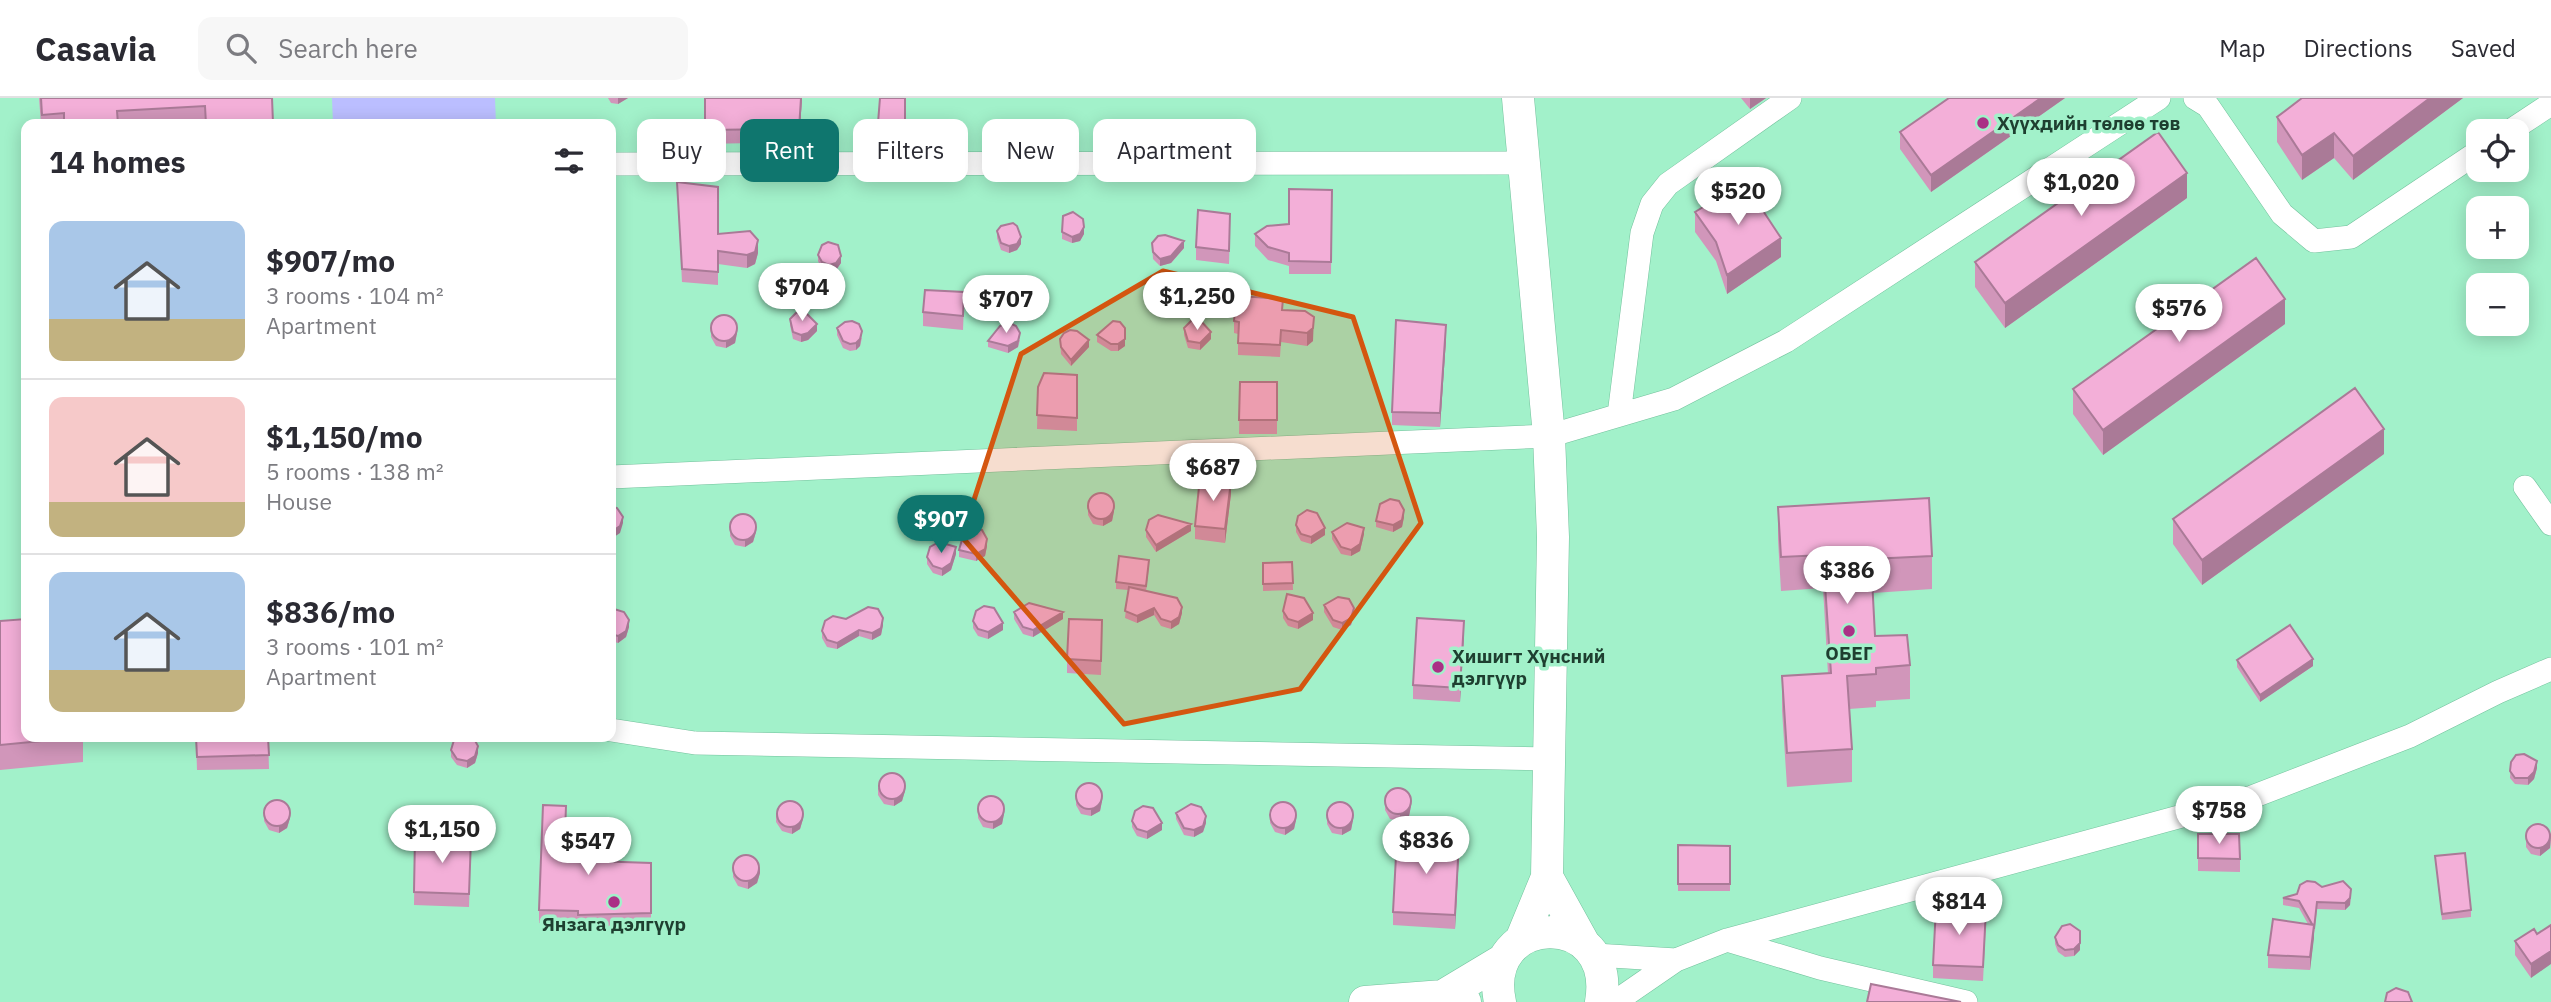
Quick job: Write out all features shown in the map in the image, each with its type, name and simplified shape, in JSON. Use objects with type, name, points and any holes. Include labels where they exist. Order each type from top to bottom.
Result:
[{"type":"street","points":[[1500,1002],[1498,973],[1512,950],[1546,877],[1550,758],[1553,537],[1549,436],[1518,98]]},
{"type":"street","points":[[1619,415],[1642,233],[1652,204],[1668,184],[1790,98]]},
{"type":"street","points":[[616,477],[1549,436],[1674,399],[1786,341],[2159,98]]},
{"type":"street","points":[[2195,98],[2208,106],[2282,214],[2314,240],[2351,237],[2466,160]]},
{"type":"street","points":[[2528,119],[2551,104]]},
{"type":"street","points":[[616,164],[1524,163]]},
{"type":"street","points":[[2525,487],[2551,524]]},
{"type":"street","points":[[1615,1002],[1676,960],[1727,940],[2252,797],[2410,736],[2551,669]]},
{"type":"street","points":[[616,731],[695,743],[1550,758]]},
{"type":"street","points":[[1546,877],[1601,970],[1604,986],[1601,1002]]},
{"type":"street","points":[[1365,1002],[1454,999],[1536,933],[1552,931],[1568,934],[1589,949],[1676,960]]},
{"type":"street","points":[[1727,940],[1820,968],[1966,1002]]},
{"type":"highlighted area","points":[[1163,271],[1353,317],[1421,523],[1300,689],[1124,724],[962,537],[1021,354]]},
{"type":"shaded area","points":[[332,98],[495,98],[496,119],[333,119]]},
{"type":"building","points":[[41,98],[272,98],[273,119],[206,119],[205,106],[117,111],[118,119],[64,119],[64,113],[42,115]]},
{"type":"building","points":[[705,98],[801,98],[800,119],[740,119],[740,130],[726,130],[726,119],[705,119]]},
{"type":"building","points":[[880,98],[905,98],[905,119],[878,119]]},
{"type":"building","name":"Хүүхдийн төлөө төв","points":[[1949,98],[2041,98],[1931,175],[1900,132]]},
{"type":"building","points":[[2302,98],[2430,98],[2353,156],[2334,133],[2302,155],[2277,117]]},
{"type":"building","points":[[2158,132],[2187,173],[2005,303],[1975,262]]},
{"type":"building","points":[[677,182],[718,187],[718,234],[750,231],[758,240],[755,252],[747,255],[718,251],[718,272],[682,269]]},
{"type":"building","points":[[1744,182],[1781,238],[1727,275],[1716,242],[1695,212]]},
{"type":"building","points":[[1289,189],[1332,190],[1331,262],[1289,261],[1289,253],[1268,247],[1255,234],[1267,226],[1289,224]]},
{"type":"building","points":[[1198,210],[1230,214],[1229,251],[1196,247]]},
{"type":"building","points":[[1073,212],[1083,219],[1084,227],[1080,234],[1072,237],[1062,232],[1063,216]]},
{"type":"building","points":[[1013,223],[1021,237],[1017,244],[1009,246],[1001,243],[997,231],[1001,226]]},
{"type":"building","points":[[1165,235],[1184,241],[1171,256],[1160,259],[1153,252],[1152,243],[1158,236]]},
{"type":"building","points":[[828,242],[838,245],[841,256],[836,263],[829,265],[822,262],[818,255],[822,245]]},
{"type":"building","points":[[2256,258],[2285,299],[2103,430],[2073,389]]},
{"type":"building","points":[[925,290],[964,292],[963,316],[923,312]]},
{"type":"building","points":[[1240,296],[1283,299],[1282,310],[1305,311],[1314,317],[1313,328],[1307,333],[1281,330],[1280,345],[1238,343],[1239,322],[1234,321],[1235,309],[1240,309]]},
{"type":"building","points":[[804,311],[817,324],[808,333],[801,335],[793,332],[790,319],[796,313]]},
{"type":"building","points":[[724,315],[733,319],[737,328],[733,337],[724,341],[715,337],[711,328],[715,319]]},
{"type":"building","points":[[1200,320],[1211,332],[1200,343],[1188,341],[1184,328],[1191,321]]},
{"type":"building","points":[[1396,320],[1446,325],[1440,413],[1392,412]]},
{"type":"building","points":[[852,321],[859,324],[862,331],[860,339],[850,344],[843,341],[837,328]]},
{"type":"building","points":[[1113,321],[1120,322],[1125,328],[1125,339],[1118,344],[1111,344],[1097,335]]},
{"type":"building","points":[[1008,322],[1016,326],[1020,333],[1018,341],[1008,346],[988,341],[1000,326]]},
{"type":"building","points":[[1070,330],[1077,331],[1089,340],[1071,360],[1061,347],[1060,339]]},
{"type":"building","points":[[1044,373],[1077,375],[1077,418],[1037,415],[1038,387]]},
{"type":"building","points":[[1240,382],[1277,382],[1277,420],[1239,420]]},
{"type":"building","points":[[2355,388],[2384,429],[2202,560],[2173,519]]},
{"type":"building","points":[[1200,477],[1231,481],[1225,529],[1195,526]]},
{"type":"building","points":[[1101,493],[1110,497],[1114,506],[1110,515],[1101,519],[1092,515],[1088,506],[1092,497]]},
{"type":"building","name":"ОБЕГ","points":[[1929,498],[1932,556],[1871,559],[1875,636],[1907,635],[1910,665],[1876,668],[1876,674],[1847,676],[1852,749],[1787,753],[1782,676],[1831,673],[1823,555],[1781,557],[1778,507]]},
{"type":"building","points":[[1390,499],[1399,501],[1404,510],[1402,520],[1393,525],[1376,521],[1380,504]]},
{"type":"building","points":[[616,508],[623,517],[616,529]]},
{"type":"building","points":[[1307,510],[1317,513],[1325,528],[1311,537],[1301,534],[1296,525],[1298,516]]},
{"type":"building","points":[[743,514],[752,518],[756,527],[752,536],[743,540],[734,536],[730,527],[734,518]]},
{"type":"building","points":[[1158,515],[1191,524],[1156,545],[1146,530],[1149,520]]},
{"type":"building","points":[[1347,523],[1364,528],[1360,544],[1351,550],[1341,547],[1332,532]]},
{"type":"building","points":[[972,528],[982,530],[987,539],[985,549],[976,554],[959,550],[964,533]]},
{"type":"building","points":[[939,542],[956,547],[951,563],[942,569],[933,566],[927,557],[930,547]]},
{"type":"building","points":[[1119,556],[1149,560],[1146,586],[1116,582]]},
{"type":"building","points":[[1292,562],[1293,583],[1263,584],[1263,563]]},
{"type":"building","points":[[1129,587],[1177,598],[1182,607],[1179,617],[1171,622],[1161,619],[1154,608],[1137,616],[1125,611]]},
{"type":"building","points":[[1287,594],[1304,598],[1313,613],[1298,622],[1288,619],[1283,611]]},
{"type":"building","points":[[1338,597],[1349,599],[1354,608],[1351,618],[1342,623],[1333,620],[1324,605]]},
{"type":"building","points":[[1029,603],[1063,612],[1033,630],[1023,627],[1014,612]]},
{"type":"building","points":[[984,606],[994,608],[1003,623],[988,632],[978,629],[973,621],[976,611]]},
{"type":"building","points":[[868,607],[878,609],[883,618],[881,628],[872,633],[859,630],[837,643],[827,640],[822,631],[825,621],[833,616],[846,619]]},
{"type":"building","points":[[616,610],[624,612],[629,620],[626,631],[618,636]]},
{"type":"building","name":"Хишигт Хүнсний дэлгүүр","points":[[1417,618],[1464,621],[1460,688],[1413,685]]},
{"type":"building","points":[[21,619],[21,742],[31,742],[0,745],[0,621]]},
{"type":"building","points":[[1069,619],[1102,620],[1101,661],[1067,659]]},
{"type":"building","points":[[2290,625],[2313,659],[2260,695],[2237,660]]},
{"type":"building","points":[[196,742],[268,742],[269,755],[197,757]]},
{"type":"building","points":[[453,742],[476,742],[478,746],[475,756],[467,761],[457,759],[451,750]]},
{"type":"building","points":[[2524,754],[2537,761],[2534,772],[2528,778],[2515,778],[2510,771],[2511,762],[2516,755]]},
{"type":"building","points":[[892,773],[901,777],[905,786],[901,795],[892,799],[883,795],[879,786],[883,777]]},
{"type":"building","points":[[1089,783],[1098,787],[1102,796],[1098,805],[1089,809],[1080,805],[1076,796],[1080,787]]},
{"type":"building","points":[[1398,788],[1407,792],[1411,801],[1407,810],[1398,814],[1389,810],[1385,801],[1389,792]]},
{"type":"building","points":[[991,796],[1000,800],[1004,809],[1000,818],[991,822],[982,818],[978,809],[982,800]]},
{"type":"building","points":[[277,800],[286,804],[290,813],[286,822],[277,826],[268,822],[264,813],[268,804]]},
{"type":"building","points":[[790,801],[799,805],[803,814],[799,823],[790,827],[781,823],[777,814],[781,805]]},
{"type":"building","points":[[1283,802],[1292,806],[1296,815],[1292,824],[1283,828],[1274,824],[1270,815],[1274,806]]},
{"type":"building","points":[[1340,802],[1349,806],[1353,815],[1349,824],[1340,828],[1331,824],[1327,815],[1331,806]]},
{"type":"building","points":[[1191,804],[1201,807],[1206,816],[1203,826],[1194,830],[1184,828],[1176,813]]},
{"type":"building","points":[[543,805],[566,806],[564,860],[651,863],[651,913],[578,915],[578,911],[539,910]]},
{"type":"building","points":[[1143,806],[1153,808],[1162,823],[1147,832],[1137,829],[1132,821],[1135,811]]},
{"type":"building","points":[[2538,824],[2547,827],[2550,836],[2547,845],[2538,848],[2529,845],[2526,836],[2529,827]]},
{"type":"building","points":[[2198,834],[2239,834],[2240,859],[2198,858]]},
{"type":"building","points":[[415,836],[471,838],[469,894],[414,892]]},
{"type":"building","points":[[1397,837],[1459,840],[1455,915],[1393,912]]},
{"type":"building","points":[[1678,845],[1730,846],[1730,884],[1678,884]]},
{"type":"building","points":[[2465,853],[2471,910],[2442,914],[2435,856]]},
{"type":"building","points":[[746,855],[755,859],[759,868],[755,877],[746,881],[737,877],[733,868],[737,859]]},
{"type":"building","points":[[2307,881],[2322,887],[2343,881],[2351,889],[2350,898],[2345,903],[2317,902],[2314,929],[2299,901],[2283,898],[2297,894],[2300,885]]},
{"type":"building","points":[[1936,907],[1986,909],[1983,967],[1933,965]]},
{"type":"building","points":[[2273,919],[2314,925],[2310,957],[2268,955]]},
{"type":"building","points":[[2070,924],[2080,931],[2080,943],[2074,949],[2065,950],[2058,945],[2055,937],[2062,926]]},
{"type":"building","points":[[2551,925],[2551,951],[2531,964],[2515,941],[2534,929],[2537,934]]},
{"type":"building","points":[[1871,984],[1961,1002],[1867,1002]]},
{"type":"building","points":[[2396,988],[2408,992],[2412,1002],[2385,1002],[2387,993]]},
{"type":"place","name":"Хүүхдийн төлөө төв","points":[[1983,123]]},
{"type":"place","name":"ОБЕГ","points":[[1849,631]]},
{"type":"place","name":"Хишигт Хүнсний дэлгүүр","points":[[1438,667]]},
{"type":"place","name":"Янзага дэлгүүр","points":[[614,902]]}]
